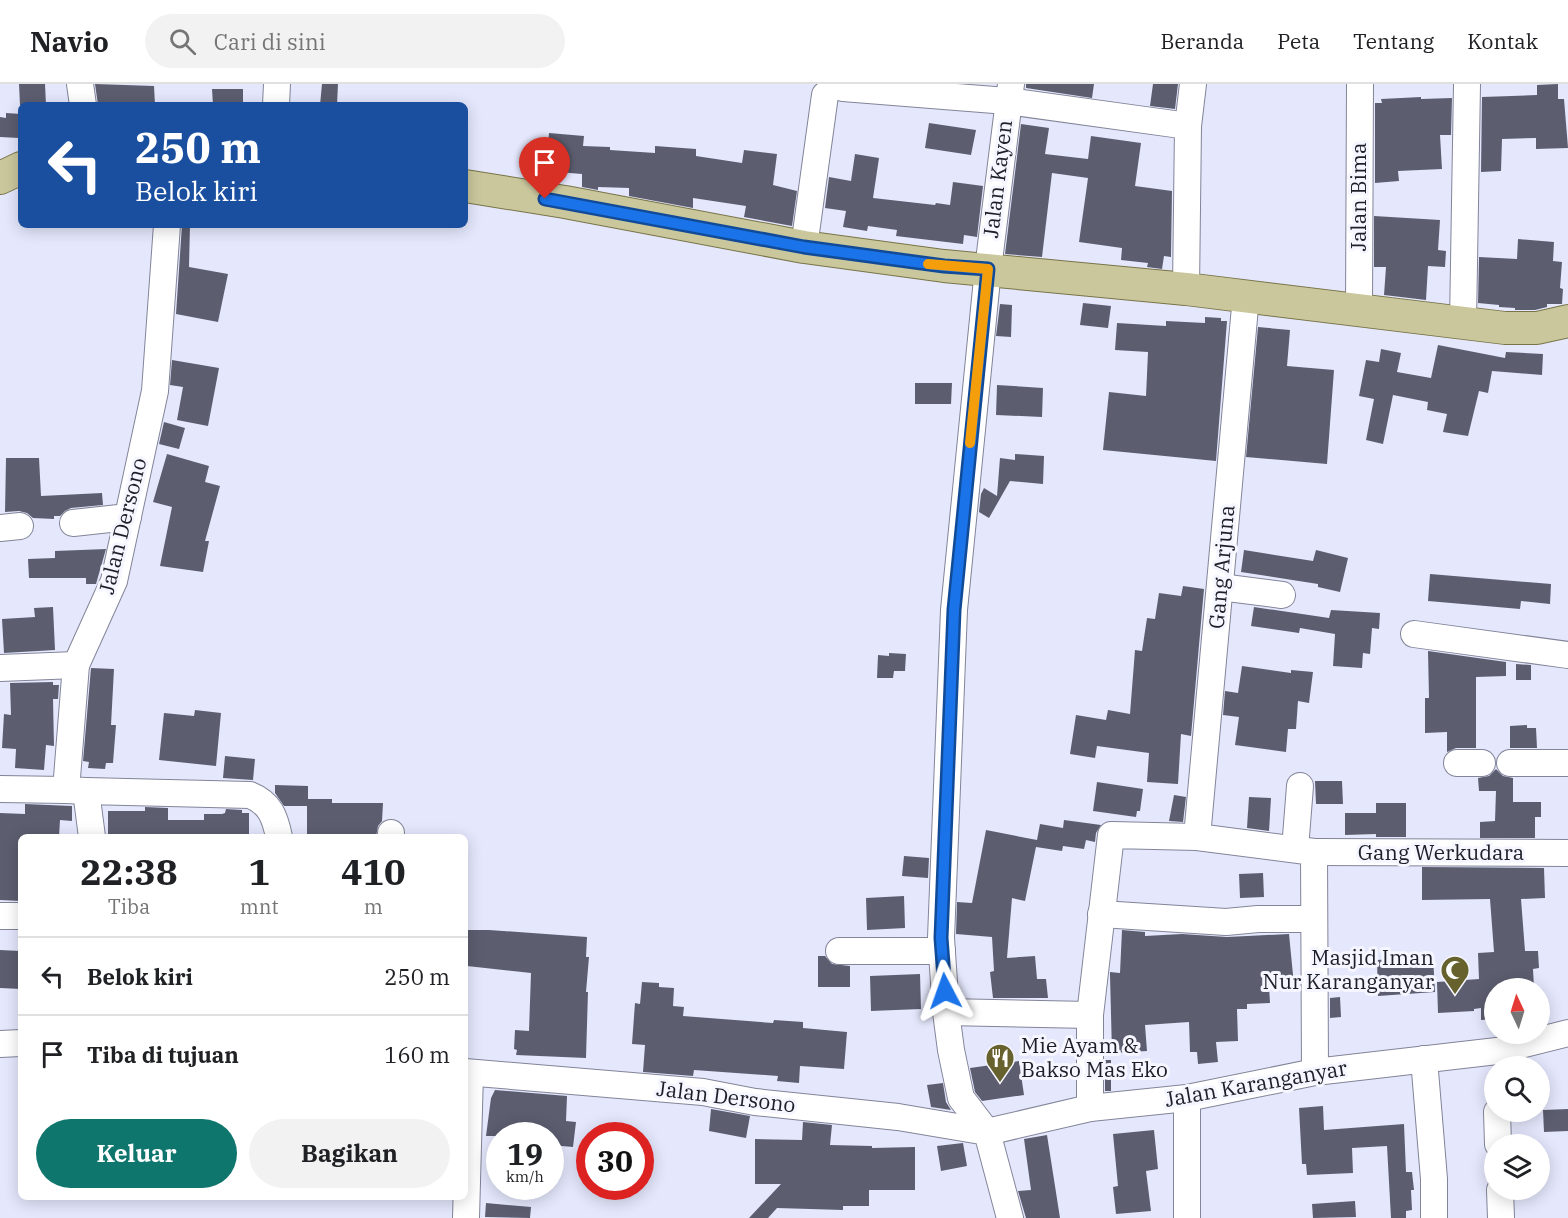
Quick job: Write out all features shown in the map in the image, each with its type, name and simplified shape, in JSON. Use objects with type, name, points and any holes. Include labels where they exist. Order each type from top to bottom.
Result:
[{"type":"main road","points":[[0,178],[18,169]]},
{"type":"main road","points":[[468,186],[565,202],[804,247],[944,266],[1186,289],[1505,328],[1537,328],[1567,322]]},
{"type":"street","points":[[80,84],[82,102]]},
{"type":"street","points":[[276,102],[277,84]]},
{"type":"street","points":[[1186,289],[1188,126],[1193,84]]},
{"type":"street","name":"Jalan Bima","points":[[1359,309],[1360,84]]},
{"type":"street","points":[[1463,323],[1467,84]]},
{"type":"street","points":[[804,247],[834,91],[1009,92],[1188,126]]},
{"type":"street","name":"Jalan Kayen","points":[[987,1132],[961,1098],[946,1012],[942,951],[954,610],[988,269],[1009,92]]},
{"type":"street","name":"Jalan Dersono","points":[[91,834],[76,790],[76,664],[114,581],[155,391],[167,228]]},
{"type":"street","name":"Gang Arjuna","points":[[1197,837],[1246,296]]},
{"type":"street","points":[[73,523],[128,518]]},
{"type":"street","points":[[1220,587],[1282,596]]},
{"type":"street","points":[[1414,634],[1568,656]]},
{"type":"street","points":[[0,668],[76,664]]},
{"type":"street","points":[[1457,763],[1482,763]]},
{"type":"street","points":[[1510,763],[1568,763]]},
{"type":"street","points":[[1300,786],[1305,851],[1314,919],[1315,1072]]},
{"type":"street","points":[[0,789],[250,795],[266,802],[277,824],[279,834]]},
{"type":"street","points":[[1089,1108],[1090,1015],[1111,835],[1197,837],[1305,851]]},
{"type":"street","name":"Gang Werkudara","points":[[1305,851],[1568,853]]},
{"type":"street","points":[[1101,914],[1227,922],[1258,919],[1314,919]]},
{"type":"street","points":[[0,916],[18,916]]},
{"type":"street","points":[[839,951],[942,951]]},
{"type":"street","points":[[946,1012],[1090,1015]]},
{"type":"street","name":"Jalan Karanganyar","points":[[1505,1056],[1568,1033]]},
{"type":"street","points":[[0,1044],[18,1043]]},
{"type":"street","points":[[1424,1059],[1434,1179],[1434,1218]]},
{"type":"street","name":"Jalan Karanganyar","points":[[987,1132],[1089,1108],[1187,1098],[1315,1072],[1424,1059],[1484,1059]]},
{"type":"street","name":"Jalan Dersono","points":[[468,1073],[703,1092],[755,1102],[898,1117],[987,1132]]},
{"type":"street","points":[[1187,1098],[1187,1218]]},
{"type":"street","points":[[987,1132],[1010,1218]]},
{"type":"street","points":[[466,1200],[466,1218]]},
{"type":"street","points":[[1500,1200],[1501,1218]]},
{"type":"building","points":[[19,84],[45,84],[46,102],[20,102]]},
{"type":"building","points":[[95,84],[154,86],[155,102],[98,102]]},
{"type":"building","points":[[322,84],[338,84],[337,102],[320,102]]},
{"type":"building","points":[[1026,84],[1094,84],[1092,98],[1026,88]]},
{"type":"building","points":[[1153,84],[1178,84],[1175,109],[1150,106]]},
{"type":"building","points":[[1558,84],[1558,99],[1564,99],[1568,148],[1536,149],[1536,138],[1502,139],[1501,171],[1481,172],[1482,97],[1537,95],[1537,85]]},
{"type":"building","points":[[212,89],[243,89],[243,102],[213,102]]},
{"type":"building","points":[[1421,97],[1421,99],[1452,98],[1451,135],[1440,135],[1442,169],[1398,171],[1399,181],[1375,183],[1375,103],[1382,103],[1381,99]]},
{"type":"building","points":[[6,113],[18,114],[18,138],[0,137],[0,117],[6,118]]},
{"type":"building","points":[[929,123],[976,130],[971,155],[925,148]]},
{"type":"building","points":[[1021,124],[1049,128],[1045,154],[1088,159],[1091,136],[1141,143],[1135,186],[1172,191],[1171,257],[1164,256],[1162,269],[1147,267],[1148,263],[1121,260],[1122,248],[1079,242],[1088,178],[1052,173],[1042,257],[1005,254]]},
{"type":"building","points":[[549,133],[584,136],[583,146],[655,153],[655,146],[696,149],[696,156],[742,163],[744,150],[777,154],[773,185],[797,191],[792,226],[744,217],[746,206],[693,198],[693,208],[629,196],[629,188],[598,187],[598,190],[582,187],[582,174],[546,171]]},
{"type":"building","points":[[855,154],[879,158],[873,198],[950,205],[953,182],[983,186],[977,237],[964,235],[963,244],[896,236],[897,230],[868,226],[867,231],[843,227],[846,211],[825,208],[829,177],[851,181]]},
{"type":"building","points":[[1374,216],[1440,220],[1438,250],[1446,251],[1445,267],[1428,266],[1426,300],[1384,295],[1386,267],[1374,267]]},
{"type":"building","points":[[182,228],[190,228],[189,267],[228,274],[218,322],[176,314]]},
{"type":"building","points":[[1518,239],[1554,242],[1553,261],[1562,262],[1560,288],[1563,289],[1562,304],[1547,304],[1547,307],[1535,310],[1515,310],[1515,308],[1478,303],[1479,257],[1517,259]]},
{"type":"building","points":[[1083,303],[1111,306],[1108,328],[1080,325]]},
{"type":"building","points":[[1000,304],[1012,305],[1011,337],[996,336]]},
{"type":"building","points":[[1205,317],[1221,318],[1221,321],[1227,321],[1216,461],[1103,450],[1109,392],[1146,396],[1148,352],[1115,350],[1117,323],[1166,326],[1166,321],[1205,323]]},
{"type":"building","points":[[1258,327],[1290,330],[1287,366],[1334,370],[1327,464],[1246,457]]},
{"type":"building","points":[[1438,345],[1505,358],[1506,352],[1543,354],[1542,375],[1492,371],[1488,393],[1479,391],[1468,436],[1443,432],[1447,414],[1427,410],[1428,402],[1393,395],[1383,444],[1366,440],[1374,399],[1359,396],[1366,360],[1379,362],[1381,349],[1401,353],[1397,372],[1431,378]]},
{"type":"building","points":[[172,360],[219,368],[208,426],[177,420],[183,387],[170,385]]},
{"type":"building","points":[[915,383],[952,383],[951,404],[915,404]]},
{"type":"building","points":[[997,385],[1043,388],[1042,417],[996,415]]},
{"type":"building","points":[[164,422],[185,428],[179,449],[159,444]]},
{"type":"building","points":[[167,454],[209,466],[205,482],[220,486],[205,541],[209,541],[203,572],[160,566],[172,507],[153,502]]},
{"type":"building","points":[[1015,454],[1044,456],[1043,484],[1010,481],[989,518],[979,512],[981,494],[984,488],[997,496],[1000,458],[1015,460]]},
{"type":"building","points":[[6,458],[39,458],[41,496],[102,493],[103,505],[71,508],[60,516],[54,516],[54,519],[33,518],[19,511],[5,512]]},
{"type":"building","points":[[106,549],[96,584],[86,584],[86,578],[29,578],[28,559],[55,558],[55,551]]},
{"type":"building","points":[[1244,550],[1313,561],[1316,550],[1348,558],[1340,592],[1318,587],[1318,584],[1241,572]]},
{"type":"building","points":[[1430,574],[1551,584],[1550,604],[1521,601],[1520,609],[1428,601]]},
{"type":"building","points":[[1183,586],[1204,589],[1191,736],[1181,734],[1178,784],[1147,782],[1149,753],[1097,746],[1095,758],[1070,754],[1076,715],[1106,720],[1108,710],[1130,714],[1135,650],[1142,651],[1147,618],[1155,619],[1159,593],[1181,596]]},
{"type":"building","points":[[53,607],[55,650],[4,653],[2,619],[35,617],[34,608]]},
{"type":"building","points":[[1254,607],[1329,618],[1331,610],[1380,613],[1379,629],[1372,628],[1370,654],[1363,653],[1362,668],[1333,666],[1335,634],[1300,628],[1299,633],[1251,626]]},
{"type":"building","points":[[1428,651],[1506,662],[1506,676],[1476,677],[1476,748],[1456,748],[1447,752],[1447,732],[1425,733],[1425,698],[1429,698]]},
{"type":"building","points":[[889,653],[906,654],[905,671],[894,671],[893,678],[877,678],[878,655],[889,656]]},
{"type":"building","points":[[1516,664],[1531,665],[1531,680],[1516,680]]},
{"type":"building","points":[[1242,666],[1291,673],[1291,670],[1313,672],[1309,703],[1298,701],[1296,729],[1288,729],[1286,752],[1235,745],[1239,717],[1223,715],[1225,691],[1238,693]]},
{"type":"building","points":[[91,668],[114,669],[111,725],[116,725],[113,763],[106,763],[105,769],[88,768],[89,762],[83,761]]},
{"type":"building","points":[[53,682],[53,685],[59,685],[58,699],[53,699],[54,746],[46,745],[44,770],[15,768],[16,749],[2,748],[4,714],[11,715],[10,683]]},
{"type":"building","points":[[195,710],[221,713],[216,766],[159,760],[164,713],[194,716]]},
{"type":"building","points":[[1527,725],[1527,728],[1536,728],[1537,748],[1510,748],[1510,726]]},
{"type":"building","points":[[225,756],[255,759],[253,780],[223,778]]},
{"type":"building","points":[[1496,769],[1503,776],[1513,778],[1513,802],[1541,802],[1541,817],[1535,817],[1535,838],[1480,838],[1480,822],[1495,821],[1496,791],[1479,791],[1478,778],[1489,776]]},
{"type":"building","points":[[1315,781],[1342,781],[1343,804],[1316,804]]},
{"type":"building","points":[[1097,782],[1143,789],[1140,811],[1137,811],[1136,817],[1093,811]]},
{"type":"building","points":[[275,785],[308,786],[308,799],[332,799],[332,803],[383,803],[382,821],[377,834],[307,834],[307,806],[284,806],[275,793]]},
{"type":"building","points":[[1174,795],[1186,797],[1183,822],[1169,821]]},
{"type":"building","points":[[1249,797],[1271,798],[1269,831],[1247,828]]},
{"type":"building","points":[[1376,803],[1406,803],[1406,837],[1376,837],[1376,834],[1345,835],[1345,813],[1376,813]]},
{"type":"building","points":[[25,804],[72,806],[72,821],[60,820],[59,834],[18,834],[18,901],[0,900],[0,813],[25,814]]},
{"type":"building","points":[[145,807],[168,808],[168,820],[204,820],[204,814],[222,814],[226,809],[242,810],[242,813],[249,813],[249,834],[108,834],[108,811],[145,811]]},
{"type":"building","points":[[1064,820],[1101,825],[1096,833],[1095,842],[1086,840],[1084,849],[1063,846],[1062,851],[1036,847],[1037,842],[1025,901],[1012,898],[1007,958],[1035,956],[1037,979],[1046,979],[1048,998],[993,998],[990,972],[994,971],[992,937],[956,934],[957,902],[972,903],[986,830],[1037,840],[1040,824],[1063,828]]},
{"type":"building","points":[[904,856],[929,858],[928,878],[902,876]]},
{"type":"building","points":[[1422,867],[1544,868],[1545,898],[1521,899],[1525,951],[1538,951],[1539,968],[1533,969],[1533,978],[1484,978],[1484,1020],[1481,1020],[1481,1008],[1474,1009],[1474,1011],[1438,1013],[1437,982],[1479,979],[1478,953],[1494,952],[1490,899],[1422,900]]},
{"type":"building","points":[[1263,873],[1264,897],[1240,898],[1239,874]]},
{"type":"building","points":[[904,896],[905,928],[867,930],[866,898]]},
{"type":"building","points":[[468,930],[587,937],[586,957],[589,957],[586,992],[588,992],[586,1058],[516,1055],[515,1030],[529,1031],[531,973],[468,966]]},
{"type":"building","points":[[1122,930],[1145,932],[1145,936],[1182,934],[1227,937],[1289,934],[1294,985],[1269,986],[1270,1003],[1247,1004],[1247,1009],[1237,1009],[1238,1041],[1216,1042],[1218,1062],[1198,1064],[1197,1052],[1190,1052],[1189,1022],[1145,1025],[1147,1051],[1112,1053],[1110,972],[1120,973]]},
{"type":"building","points":[[0,950],[18,951],[18,989],[0,988]]},
{"type":"building","points":[[818,956],[825,956],[832,964],[850,966],[850,987],[818,987]]},
{"type":"building","points":[[1433,956],[1435,992],[1378,996],[1377,960]]},
{"type":"building","points":[[920,974],[921,1009],[871,1011],[870,976]]},
{"type":"building","points":[[642,982],[659,983],[659,987],[674,988],[673,1006],[684,1007],[683,1016],[773,1023],[774,1020],[803,1022],[803,1028],[847,1032],[844,1069],[800,1066],[799,1083],[777,1081],[778,1076],[694,1070],[693,1076],[643,1072],[645,1045],[632,1044],[635,1003],[640,1004]]},
{"type":"building","points":[[1340,997],[1341,1017],[1330,1018],[1330,998]]},
{"type":"building","points":[[1105,1060],[1111,1060],[1111,1091],[1105,1091]]},
{"type":"building","points":[[1019,1061],[1024,1095],[982,1101],[975,1092],[970,1068]]},
{"type":"building","points":[[943,1083],[946,1102],[951,1110],[931,1107],[927,1085]]},
{"type":"building","points":[[495,1090],[567,1096],[566,1121],[576,1122],[573,1147],[564,1146],[564,1122],[488,1122],[491,1098]]},
{"type":"building","points":[[1323,1106],[1324,1130],[1404,1124],[1406,1172],[1412,1172],[1414,1190],[1411,1190],[1412,1210],[1406,1211],[1406,1218],[1391,1218],[1387,1146],[1352,1148],[1353,1173],[1307,1175],[1306,1164],[1302,1164],[1299,1108]]},
{"type":"building","points":[[711,1109],[750,1116],[746,1138],[709,1131]]},
{"type":"building","points":[[1568,1109],[1568,1131],[1544,1132],[1544,1122],[1550,1122],[1550,1110]]},
{"type":"building","points":[[803,1122],[832,1125],[830,1145],[872,1146],[872,1148],[915,1147],[915,1190],[869,1190],[869,1206],[843,1206],[843,1210],[777,1208],[768,1218],[749,1218],[781,1184],[755,1184],[755,1139],[802,1140]]},
{"type":"building","points":[[1154,1130],[1158,1169],[1146,1171],[1151,1211],[1116,1214],[1113,1187],[1118,1186],[1113,1134]]},
{"type":"building","points":[[1047,1135],[1060,1218],[1026,1218],[1018,1191],[1031,1190],[1024,1139]]},
{"type":"building","points":[[963,1143],[967,1166],[941,1171],[937,1146]]},
{"type":"building","points":[[1355,1201],[1356,1217],[1313,1218],[1312,1204]]},
{"type":"building","points":[[486,1203],[531,1207],[530,1218],[485,1217]]},
{"type":"slow traffic","points":[[928,264],[988,269],[970,443]]},
{"type":"place","name":"Masjid Iman Nur Karanganyar","points":[[1455,996]]},
{"type":"place","name":"Mie Ayam & Bakso Mas Eko","points":[[1000,1084]]},
{"type":"route","points":[[545,199],[804,247],[944,266],[988,269],[954,610],[941,938],[945,991]]}]
